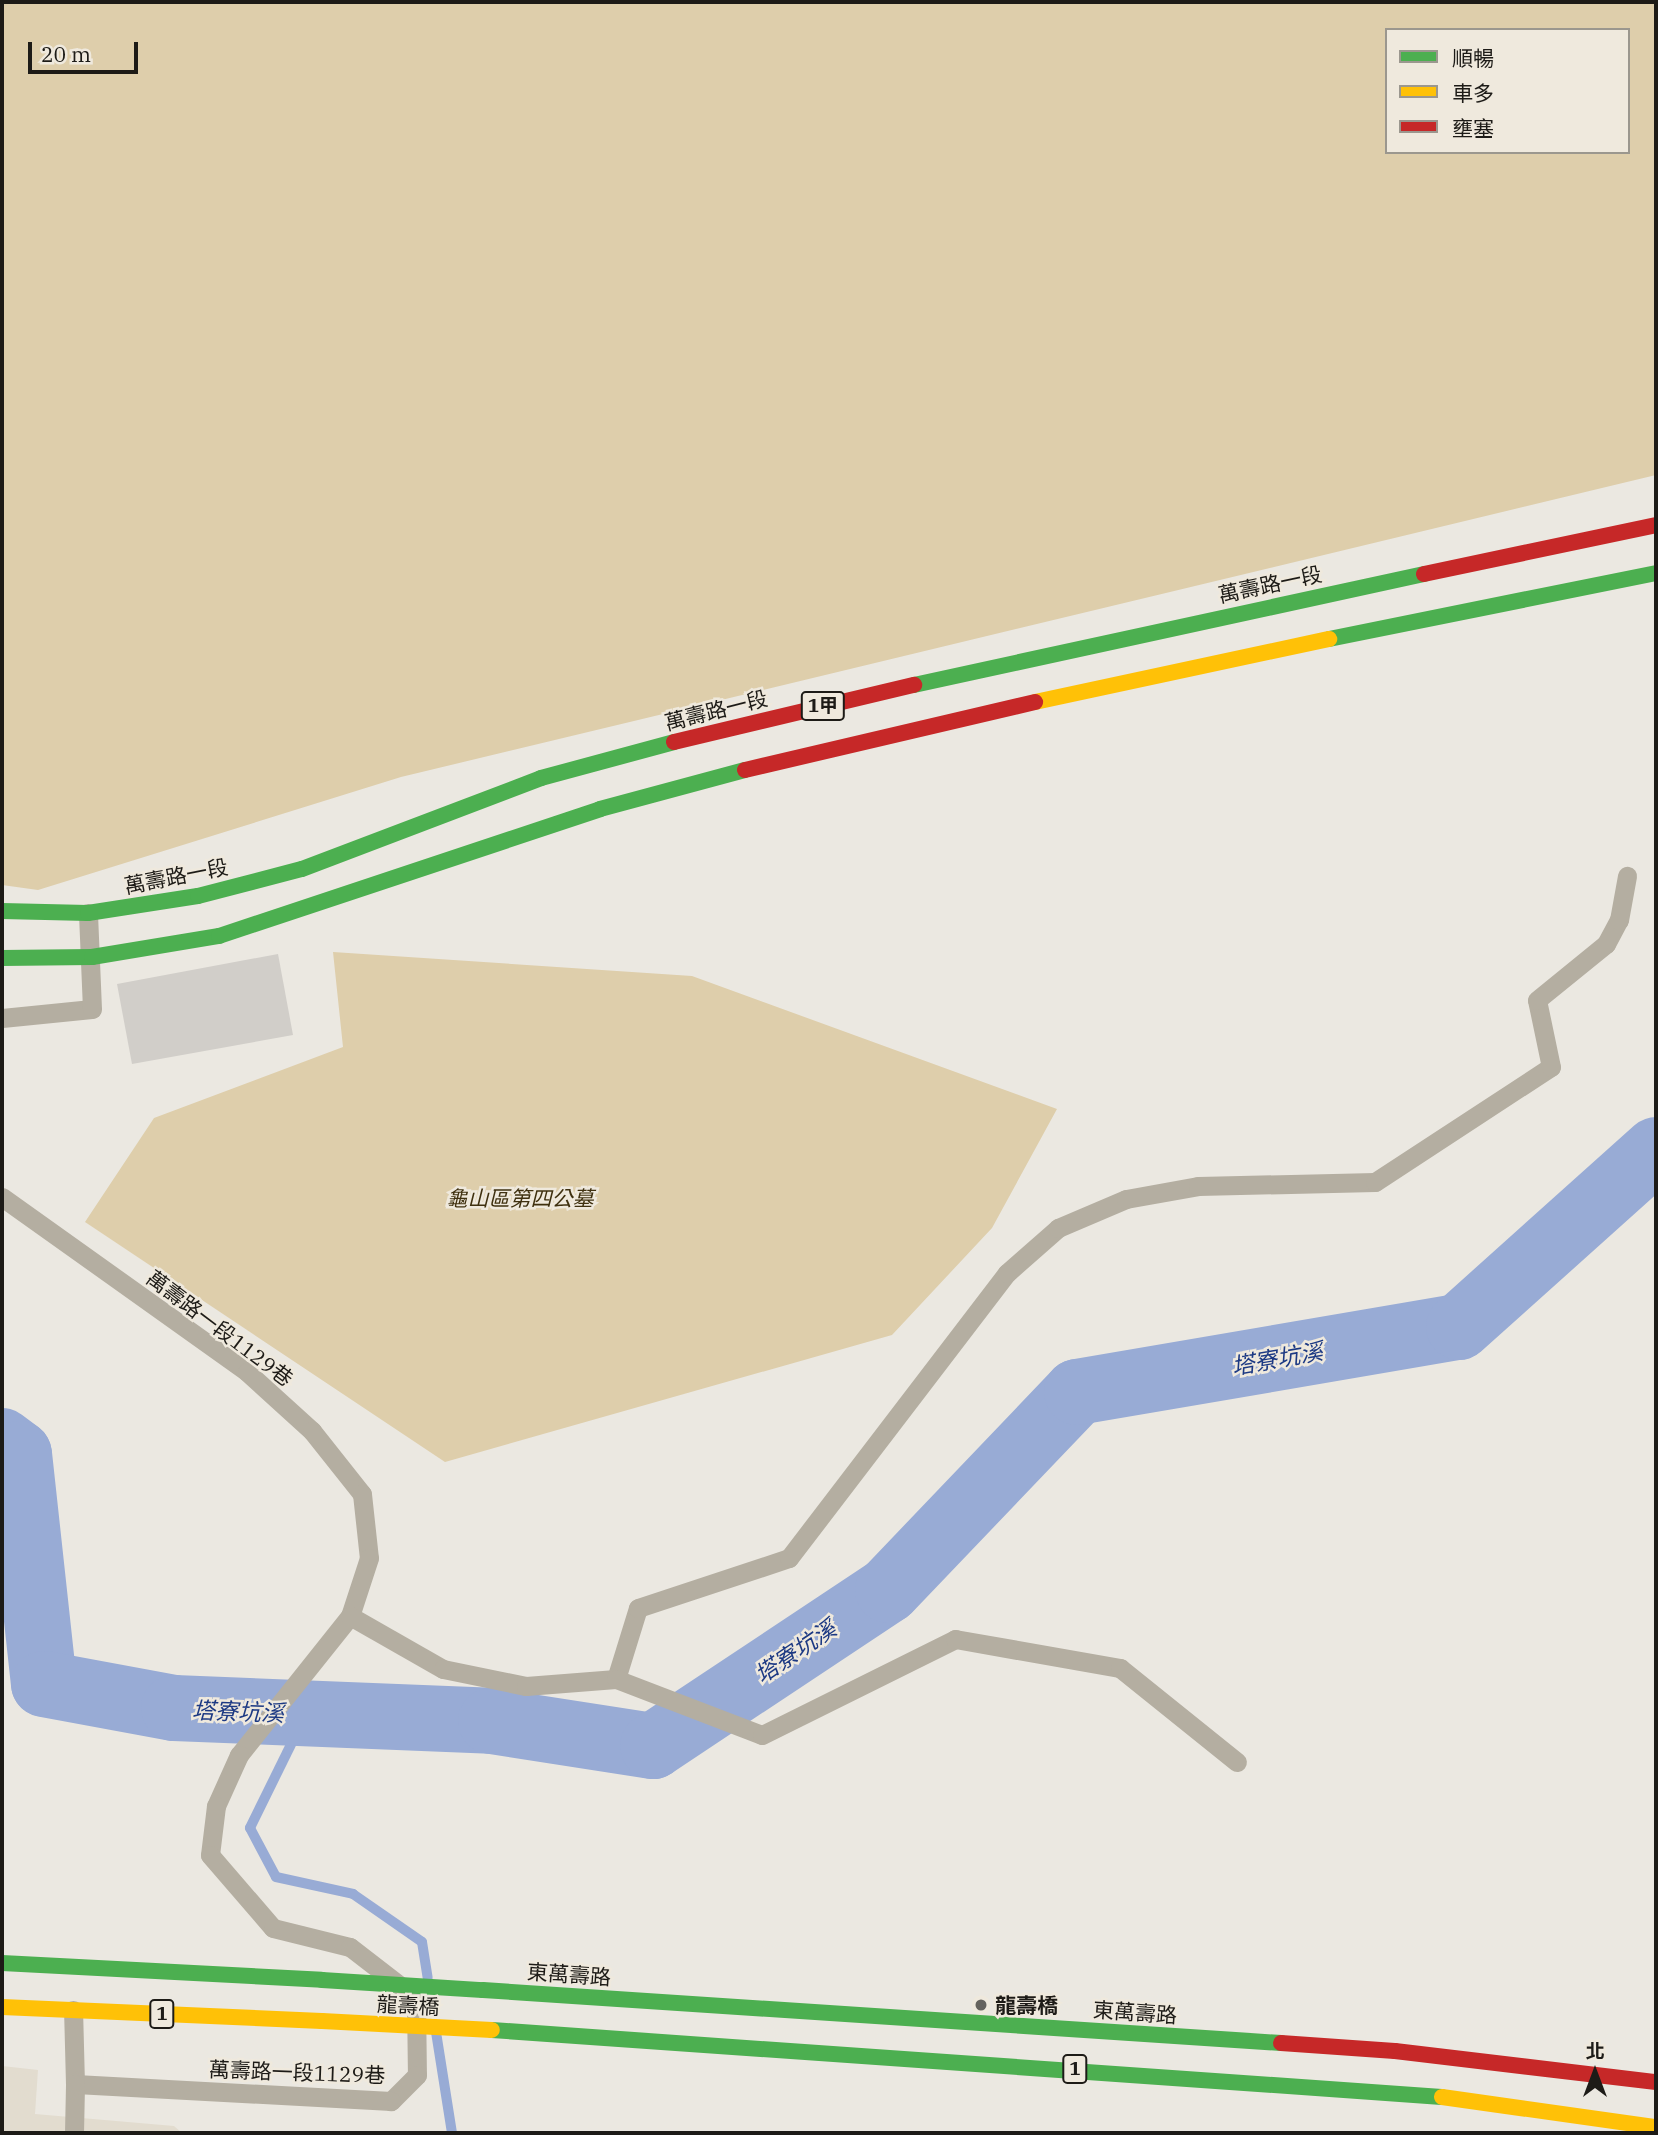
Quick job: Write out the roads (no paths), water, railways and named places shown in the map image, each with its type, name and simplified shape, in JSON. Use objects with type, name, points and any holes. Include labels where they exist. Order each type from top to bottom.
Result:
[{"type":"main road","name":"萬壽路一段","points":[[2,911],[88,913],[198,896],[302,869],[541,778],[709,733],[1032,657],[1656,525]]},
{"type":"main road","name":"1甲","points":[[2,958],[92,957],[219,936],[600,809],[837,745],[1227,660],[1656,573]]},
{"type":"main road","name":"1","points":[[2,1962],[75,1966]]},
{"type":"main road","name":"龍壽橋","points":[[75,1966],[483,1990]]},
{"type":"main road","points":[[73,2010],[75,1966]]},
{"type":"main road","name":"東萬壽路","points":[[483,1990],[1395,2051],[1656,2082]]},
{"type":"main road","name":"1","points":[[2,2007],[73,2010]]},
{"type":"main road","name":"龍壽橋","points":[[73,2010],[492,2030],[1395,2090],[1656,2127]]},
{"type":"lane","points":[[616,1679],[638,1608],[789,1558],[1007,1273],[1058,1228],[1126,1199],[1198,1186],[1375,1182],[1551,1068],[1537,1000],[1606,944],[1619,920],[1627,876]]},
{"type":"lane","points":[[2,1018],[92,1009],[92,957],[88,913]]},
{"type":"lane","name":"萬壽路一段1129巷","points":[[2,1197],[247,1372],[312,1431],[362,1494],[369,1558],[345,1620],[239,1755],[216,1806],[210,1854],[273,1928],[350,1947],[416,1998],[417,2074],[391,2101],[75,2084]]},
{"type":"lane","points":[[345,1620],[443,1669],[526,1686],[616,1679],[762,1735],[955,1639],[1120,1668],[1237,1762]]},
{"type":"lane","points":[[73,2010],[74,2133]]},
{"type":"waterway","name":"塔寮坑溪","points":[[2,1441],[19,1454],[44,1684],[174,1708],[491,1721],[653,1746],[888,1590],[1077,1392],[1459,1327],[1656,1150]]},
{"type":"waterway","points":[[306,1714],[250,1828],[276,1877],[353,1894],[422,1942],[428,1978]]},
{"type":"waterway","points":[[436,2032],[452,2133]]},
{"type":"place","name":"龍壽橋","points":[[981,2005]]},
{"type":"park label","name":"龜山區第四公墓","points":[[520,1198]]}]
